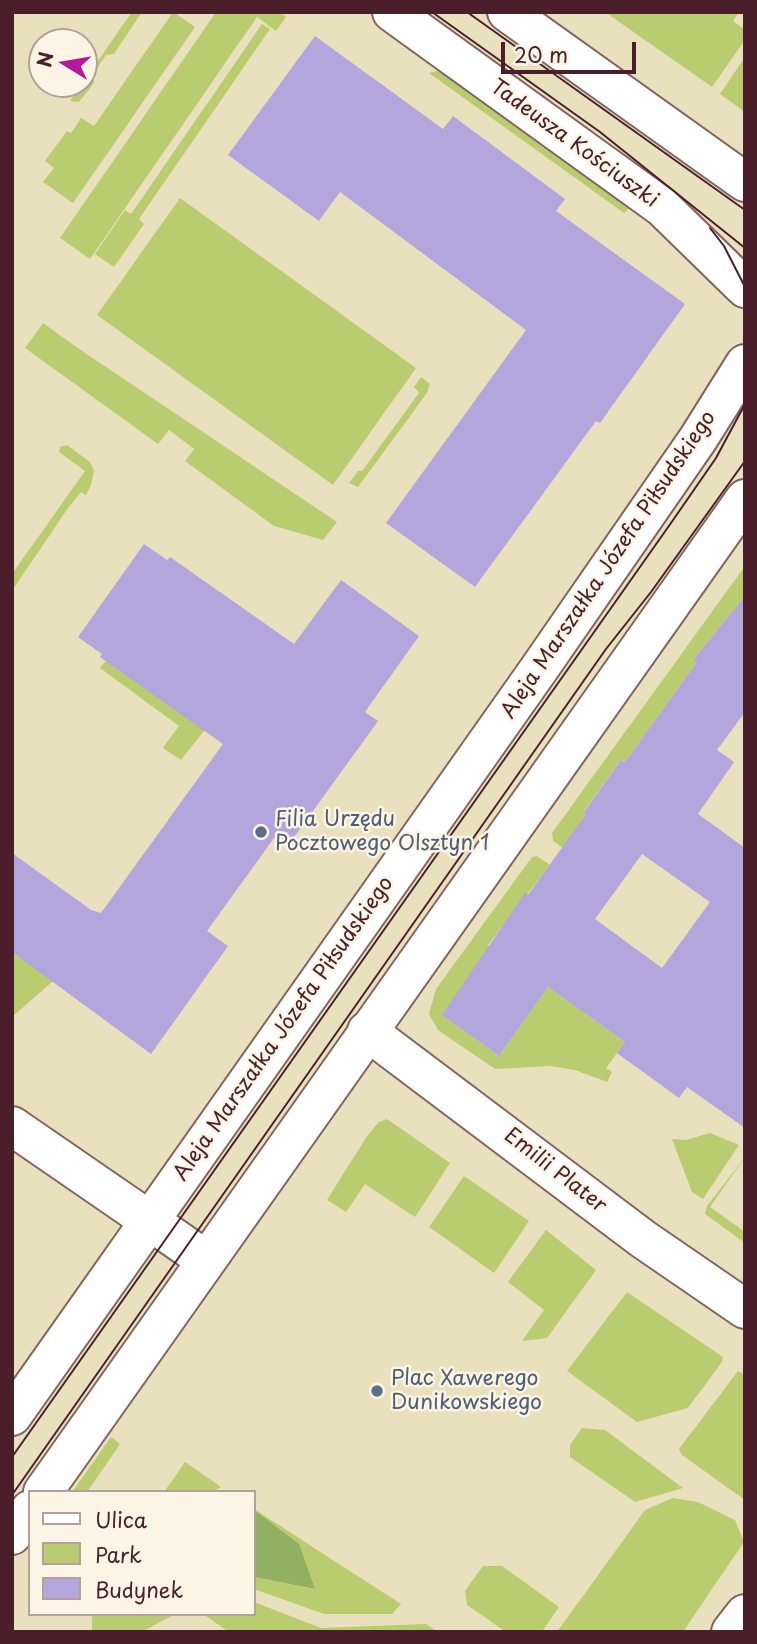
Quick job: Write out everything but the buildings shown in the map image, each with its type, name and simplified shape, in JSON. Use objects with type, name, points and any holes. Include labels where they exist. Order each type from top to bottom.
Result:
[{"type":"street","name":"Tadeusza Kościuszki","points":[[392,12],[652,199],[745,288]]},
{"type":"street","points":[[507,12],[745,181]]},
{"type":"street","name":"Aleja Marszałka Józefa Piłsudskiego","points":[[12,1416],[539,669],[698,439],[745,364]]},
{"type":"street","points":[[44,1490],[745,499]]},
{"type":"street","name":"Emilii Plater","points":[[367,1031],[643,1239],[745,1309]]},
{"type":"street","points":[[12,1126],[206,1261]]},
{"type":"street","points":[[12,1535],[28,1513]]},
{"type":"street","points":[[732,1632],[745,1614]]},
{"type":"green space","points":[[132,12],[142,12],[114,54],[106,55],[98,67],[98,61]]},
{"type":"green space","points":[[173,12],[195,27],[73,203],[43,182],[54,168],[45,161],[67,131],[71,133],[81,118],[94,126]]},
{"type":"green space","points":[[216,12],[280,12],[286,17],[276,31],[257,17],[90,259],[60,238]]},
{"type":"green space","points":[[605,12],[739,12],[733,21],[745,30],[745,40],[712,87]]},
{"type":"green space","points":[[262,24],[270,29],[139,219],[144,224],[114,267],[95,254],[125,210],[131,214]]},
{"type":"green space","points":[[745,57],[745,112],[720,94]]},
{"type":"green space","points":[[445,69],[583,170],[629,208],[624,213],[429,73]]},
{"type":"green space","points":[[72,98],[82,98],[79,102],[70,101]]},
{"type":"green space","points":[[180,198],[416,368],[333,485],[97,315]]},
{"type":"green space","points":[[43,323],[337,522],[323,540],[274,526],[185,461],[194,449],[169,430],[158,444],[25,348]]},
{"type":"green space","points":[[421,377],[430,384],[427,393],[358,487],[349,483],[358,471],[362,471],[419,393],[414,387]]},
{"type":"green space","points":[[67,445],[90,462],[94,471],[91,485],[86,495],[81,492],[68,508],[12,591],[12,574],[85,471],[59,452],[60,447]]},
{"type":"green space","points":[[745,566],[745,596],[693,660],[697,662],[625,762],[621,760],[584,811],[586,814],[563,848],[553,841],[552,833]]},
{"type":"green space","points":[[106,661],[207,727],[181,760],[163,748],[179,726],[100,668]]},
{"type":"green space","points":[[537,856],[550,865],[488,945],[491,947],[442,1015],[499,1056],[548,987],[625,1042],[606,1068],[612,1072],[607,1082],[575,1070],[550,1066],[495,1069],[438,1030],[429,1014],[436,989],[532,857]]},
{"type":"green space","points":[[12,952],[53,981],[12,1017]]},
{"type":"green space","points":[[387,1119],[450,1163],[415,1217],[365,1184],[346,1212],[327,1200],[367,1136],[379,1122]]},
{"type":"green space","points":[[710,1133],[739,1145],[703,1199],[692,1192],[672,1139],[686,1140]]},
{"type":"green space","points":[[745,1157],[710,1207],[745,1232],[745,1243],[705,1214],[707,1206]]},
{"type":"green space","points":[[464,1176],[529,1221],[494,1273],[429,1227]]},
{"type":"green space","points":[[546,1230],[596,1270],[547,1338],[522,1341],[544,1310],[508,1282]]},
{"type":"green space","points":[[627,1292],[723,1357],[688,1408],[637,1422],[567,1371]]},
{"type":"green space","points":[[738,1371],[745,1375],[745,1500],[682,1455],[679,1449]]},
{"type":"green space","points":[[582,1428],[605,1430],[683,1488],[635,1502],[570,1457],[570,1445]]},
{"type":"green space","points":[[111,1437],[120,1444],[88,1490],[73,1490]]},
{"type":"green space","points":[[185,1462],[221,1487],[215,1490],[165,1490]]},
{"type":"green space","points":[[673,1498],[698,1502],[735,1520],[744,1542],[683,1632],[557,1632],[645,1510]]},
{"type":"green space","points":[[256,1510],[401,1604],[392,1614],[324,1614],[256,1590],[256,1577],[314,1589]]},
{"type":"green space","points":[[256,1512],[299,1544],[315,1589],[256,1577]]},
{"type":"green space","points":[[483,1566],[502,1566],[559,1607],[542,1632],[506,1632],[467,1605],[465,1591]]},
{"type":"green space","points":[[256,1603],[321,1628],[426,1624],[438,1632],[229,1632],[206,1616],[256,1616]]},
{"type":"green space","points":[[92,1616],[171,1616],[142,1632],[92,1632]]},
{"type":"tram line","points":[[432,12],[600,132],[745,248]]},
{"type":"tram line","points":[[467,12],[745,210]]},
{"type":"tram line","points":[[710,228],[724,246],[745,287]]},
{"type":"tram line","points":[[12,1457],[671,523],[716,458],[745,404]]},
{"type":"tram line","points":[[12,1495],[606,649],[651,592],[745,461]]},
{"type":"place","name":"Filia Urzędu Pocztowego Olsztyn 1","points":[[261,832]]},
{"type":"place","name":"Plac Xawerego Dunikowskiego","points":[[377,1391]]}]
